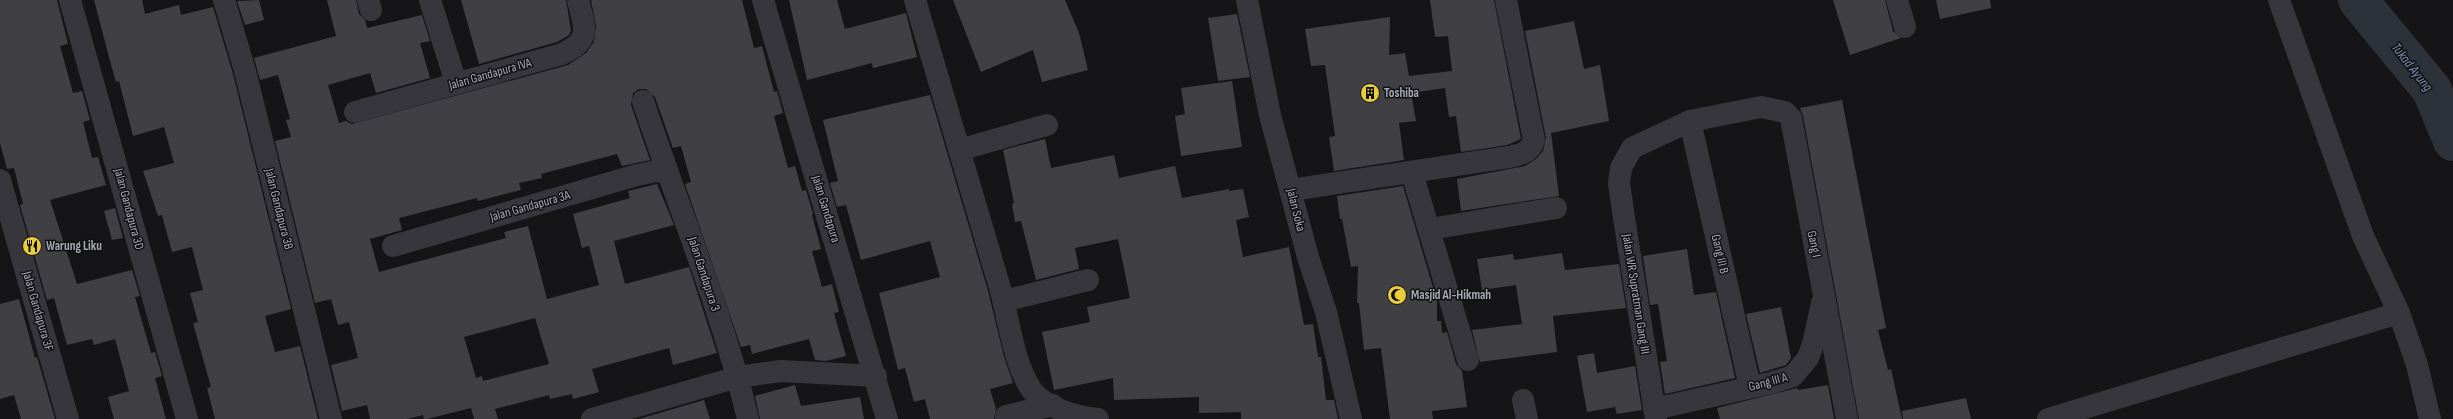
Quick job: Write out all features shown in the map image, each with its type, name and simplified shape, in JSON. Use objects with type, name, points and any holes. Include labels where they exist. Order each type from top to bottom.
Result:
[{"type":"street","name":"Jalan Gandapura 3D","points":[[70,0],[187,419]]},
{"type":"street","name":"Jalan Gandapura 3B","points":[[224,0],[245,71],[331,419]]},
{"type":"street","points":[[430,0],[456,83]]},
{"type":"street","name":"Jalan Gandapura IVA","points":[[355,112],[562,54],[576,47],[583,38],[584,32],[578,0]]},
{"type":"street","name":"Jalan Gandapura","points":[[762,0],[876,376],[887,419]]},
{"type":"street","points":[[915,0],[1004,301],[1022,372],[1032,390],[1041,399],[1086,418]]},
{"type":"street","name":"Jalan Soka","points":[[1247,0],[1270,114],[1308,257],[1326,312],[1351,419]]},
{"type":"street","points":[[1291,190],[1412,173],[1440,166],[1509,157],[1531,148],[1534,140],[1506,0]]},
{"type":"street","points":[[1897,0],[1904,27]]},
{"type":"street","points":[[2279,0],[2363,236],[2399,313],[2417,365],[2430,419]]},
{"type":"street","name":"Jalan Gandapura 3","points":[[643,101],[666,172],[686,220],[738,376],[748,419]]},
{"type":"street","name":"Gang I","points":[[1690,121],[1744,111],[1771,108],[1785,112],[1791,118],[1847,419]]},
{"type":"street","name":"Jalan WR Supratman Gang III","points":[[1655,414],[1619,183],[1621,168],[1632,148],[1646,139],[1690,121]]},
{"type":"street","name":"Gang III B","points":[[1690,121],[1750,387]]},
{"type":"street","points":[[959,150],[1047,125]]},
{"type":"street","name":"Jalan Gandapura 3A","points":[[394,246],[637,174],[656,171],[666,172]]},
{"type":"street","points":[[1412,173],[1468,360]]},
{"type":"street","name":"Jalan Gandapura 3F","points":[[0,180],[68,419]]},
{"type":"street","points":[[1430,229],[1556,208]]},
{"type":"street","points":[[1004,301],[1088,280]]},
{"type":"street","name":"Gang III A","points":[[1655,414],[1793,376],[1808,358],[1813,344],[1824,292]]},
{"type":"street","points":[[2048,419],[2399,313]]},
{"type":"street","points":[[592,419],[738,376],[781,371],[876,376]]},
{"type":"street","points":[[1006,416],[1053,405]]},
{"type":"building","points":[[0,0],[57,0],[68,44],[60,46],[73,93],[82,91],[90,120],[83,122],[92,158],[98,157],[106,185],[50,200],[77,284],[132,270],[140,296],[135,297],[151,353],[155,352],[162,376],[155,378],[166,419],[114,419],[108,397],[129,391],[115,339],[94,345],[92,339],[67,345],[54,298],[47,300],[20,205],[23,204],[14,168],[7,169],[0,143]]},
{"type":"building","points":[[94,0],[142,0],[145,14],[179,5],[181,15],[213,7],[233,74],[291,309],[265,316],[275,352],[300,346],[318,419],[215,419],[207,388],[211,387],[193,323],[198,322],[190,293],[203,290],[192,247],[172,252],[162,215],[158,216],[143,171],[174,163],[164,127],[133,136],[119,81],[116,82]]},
{"type":"building","points":[[259,0],[264,20],[245,25],[237,1]]},
{"type":"building","points":[[327,0],[356,0],[359,14],[365,20],[367,28],[422,15],[430,41],[420,43],[430,78],[376,93],[370,73],[328,85],[339,123],[346,121],[352,124],[568,65],[586,53],[594,42],[596,26],[591,0],[742,0],[754,48],[762,46],[774,92],[777,91],[783,113],[774,116],[788,168],[795,166],[802,191],[806,190],[821,249],[812,251],[822,287],[832,284],[839,312],[834,313],[846,356],[826,361],[815,360],[809,339],[752,354],[750,345],[741,347],[685,184],[691,182],[681,146],[673,148],[655,97],[646,89],[639,89],[633,93],[631,105],[650,160],[622,166],[617,154],[541,174],[542,178],[519,183],[521,190],[478,201],[477,198],[399,218],[402,230],[370,239],[379,272],[506,238],[504,232],[528,226],[547,299],[599,285],[589,246],[582,248],[573,214],[630,198],[628,191],[657,184],[674,225],[614,241],[625,284],[689,267],[717,353],[673,365],[669,348],[592,369],[599,392],[573,399],[572,394],[550,399],[549,395],[495,409],[498,419],[474,419],[471,408],[427,419],[424,419],[423,415],[407,419],[370,419],[367,405],[342,411],[331,365],[358,358],[349,322],[338,325],[331,299],[315,303],[275,141],[291,137],[286,120],[290,119],[278,75],[260,80],[254,58],[336,36]],"holes":[[[535,318],[549,364],[483,381],[482,376],[476,378],[464,337]]]},
{"type":"building","points":[[461,0],[566,0],[571,30],[569,35],[557,42],[479,64]]},
{"type":"building","points":[[789,0],[837,0],[845,29],[906,13],[917,57],[873,68],[872,63],[807,80]]},
{"type":"building","points":[[953,0],[1065,0],[1079,33],[1088,70],[1042,82],[1033,50],[981,72]]},
{"type":"building","points":[[1430,0],[1494,0],[1521,139],[1507,145],[1461,152],[1456,116],[1449,117],[1445,88],[1411,93],[1416,121],[1399,123],[1404,160],[1334,171],[1329,137],[1335,136],[1325,65],[1311,66],[1305,29],[1390,17],[1389,55],[1405,53],[1409,76],[1452,71],[1448,36],[1435,37]]},
{"type":"building","points":[[1833,0],[1885,0],[1893,31],[1901,38],[1850,55]]},
{"type":"building","points":[[1936,0],[1990,0],[1991,8],[1940,19]]},
{"type":"building","points":[[1237,14],[1250,77],[1218,81],[1208,18]]},
{"type":"building","points":[[1574,21],[1584,69],[1600,65],[1609,121],[1551,133],[1559,196],[1461,211],[1457,179],[1525,166],[1536,159],[1543,151],[1546,138],[1525,31]]},
{"type":"building","points":[[1232,81],[1242,147],[1181,156],[1175,116],[1185,114],[1181,88]]},
{"type":"building","points":[[930,95],[988,291],[1004,357],[1013,383],[990,389],[996,409],[994,419],[930,419],[925,399],[914,402],[905,368],[898,370],[879,293],[940,277],[930,241],[861,260],[846,205],[837,207],[830,183],[838,181],[823,120]]},
{"type":"building","points":[[1842,100],[1886,328],[1878,330],[1888,370],[1891,369],[1902,419],[1859,419],[1803,116],[1800,108]]},
{"type":"building","points":[[1045,139],[1051,168],[1114,155],[1119,178],[1175,166],[1182,198],[1229,189],[1229,191],[1243,189],[1249,217],[1236,220],[1243,257],[1289,247],[1304,325],[1313,324],[1318,357],[1321,357],[1326,400],[1334,400],[1338,419],[1241,419],[1241,412],[1199,413],[1199,397],[1114,400],[1113,378],[1054,390],[1042,332],[1090,322],[1087,307],[1130,298],[1118,239],[1075,248],[1079,269],[1036,280],[1021,221],[1015,222],[1012,204],[1014,203],[1003,150]]},
{"type":"building","points":[[1403,186],[1437,301],[1437,321],[1441,321],[1442,333],[1447,332],[1456,364],[1462,371],[1467,407],[1432,411],[1433,419],[1390,419],[1381,348],[1364,350],[1359,303],[1357,303],[1358,266],[1351,267],[1342,219],[1340,219],[1337,196]]},
{"type":"building","points":[[115,208],[123,238],[112,240],[104,211]]},
{"type":"building","points":[[1687,249],[1694,295],[1716,292],[1735,378],[1665,394],[1660,362],[1667,361],[1658,304],[1650,305],[1643,256]]},
{"type":"building","points":[[1562,253],[1565,270],[1619,264],[1626,308],[1553,316],[1557,352],[1480,362],[1472,330],[1522,324],[1516,285],[1482,290],[1477,259],[1513,254],[1514,260]]},
{"type":"building","points":[[19,299],[35,358],[37,357],[55,419],[21,419],[14,395],[0,399],[0,304]]},
{"type":"building","points":[[1781,307],[1791,358],[1786,365],[1760,373],[1746,314]]},
{"type":"building","points":[[1594,353],[1597,373],[1635,366],[1642,410],[1617,414],[1615,407],[1587,412],[1577,356]]},
{"type":"building","points":[[795,385],[801,406],[860,397],[864,419],[760,419],[755,396]]},
{"type":"building","points":[[1828,385],[1834,419],[1720,419],[1717,408],[1797,388],[1798,390]]},
{"type":"building","points":[[1966,398],[1971,419],[1903,419],[1902,411]]},
{"type":"building","points":[[704,400],[710,419],[639,419]]},
{"type":"waterway","name":"Tukad Ayung","points":[[2358,0],[2432,90],[2453,141]]},
{"type":"place","name":"Toshiba","points":[[1370,93]]},
{"type":"place","name":"Warung Liku","points":[[32,246]]},
{"type":"place","name":"Masjid Al-Hikmah","points":[[1397,295]]}]
